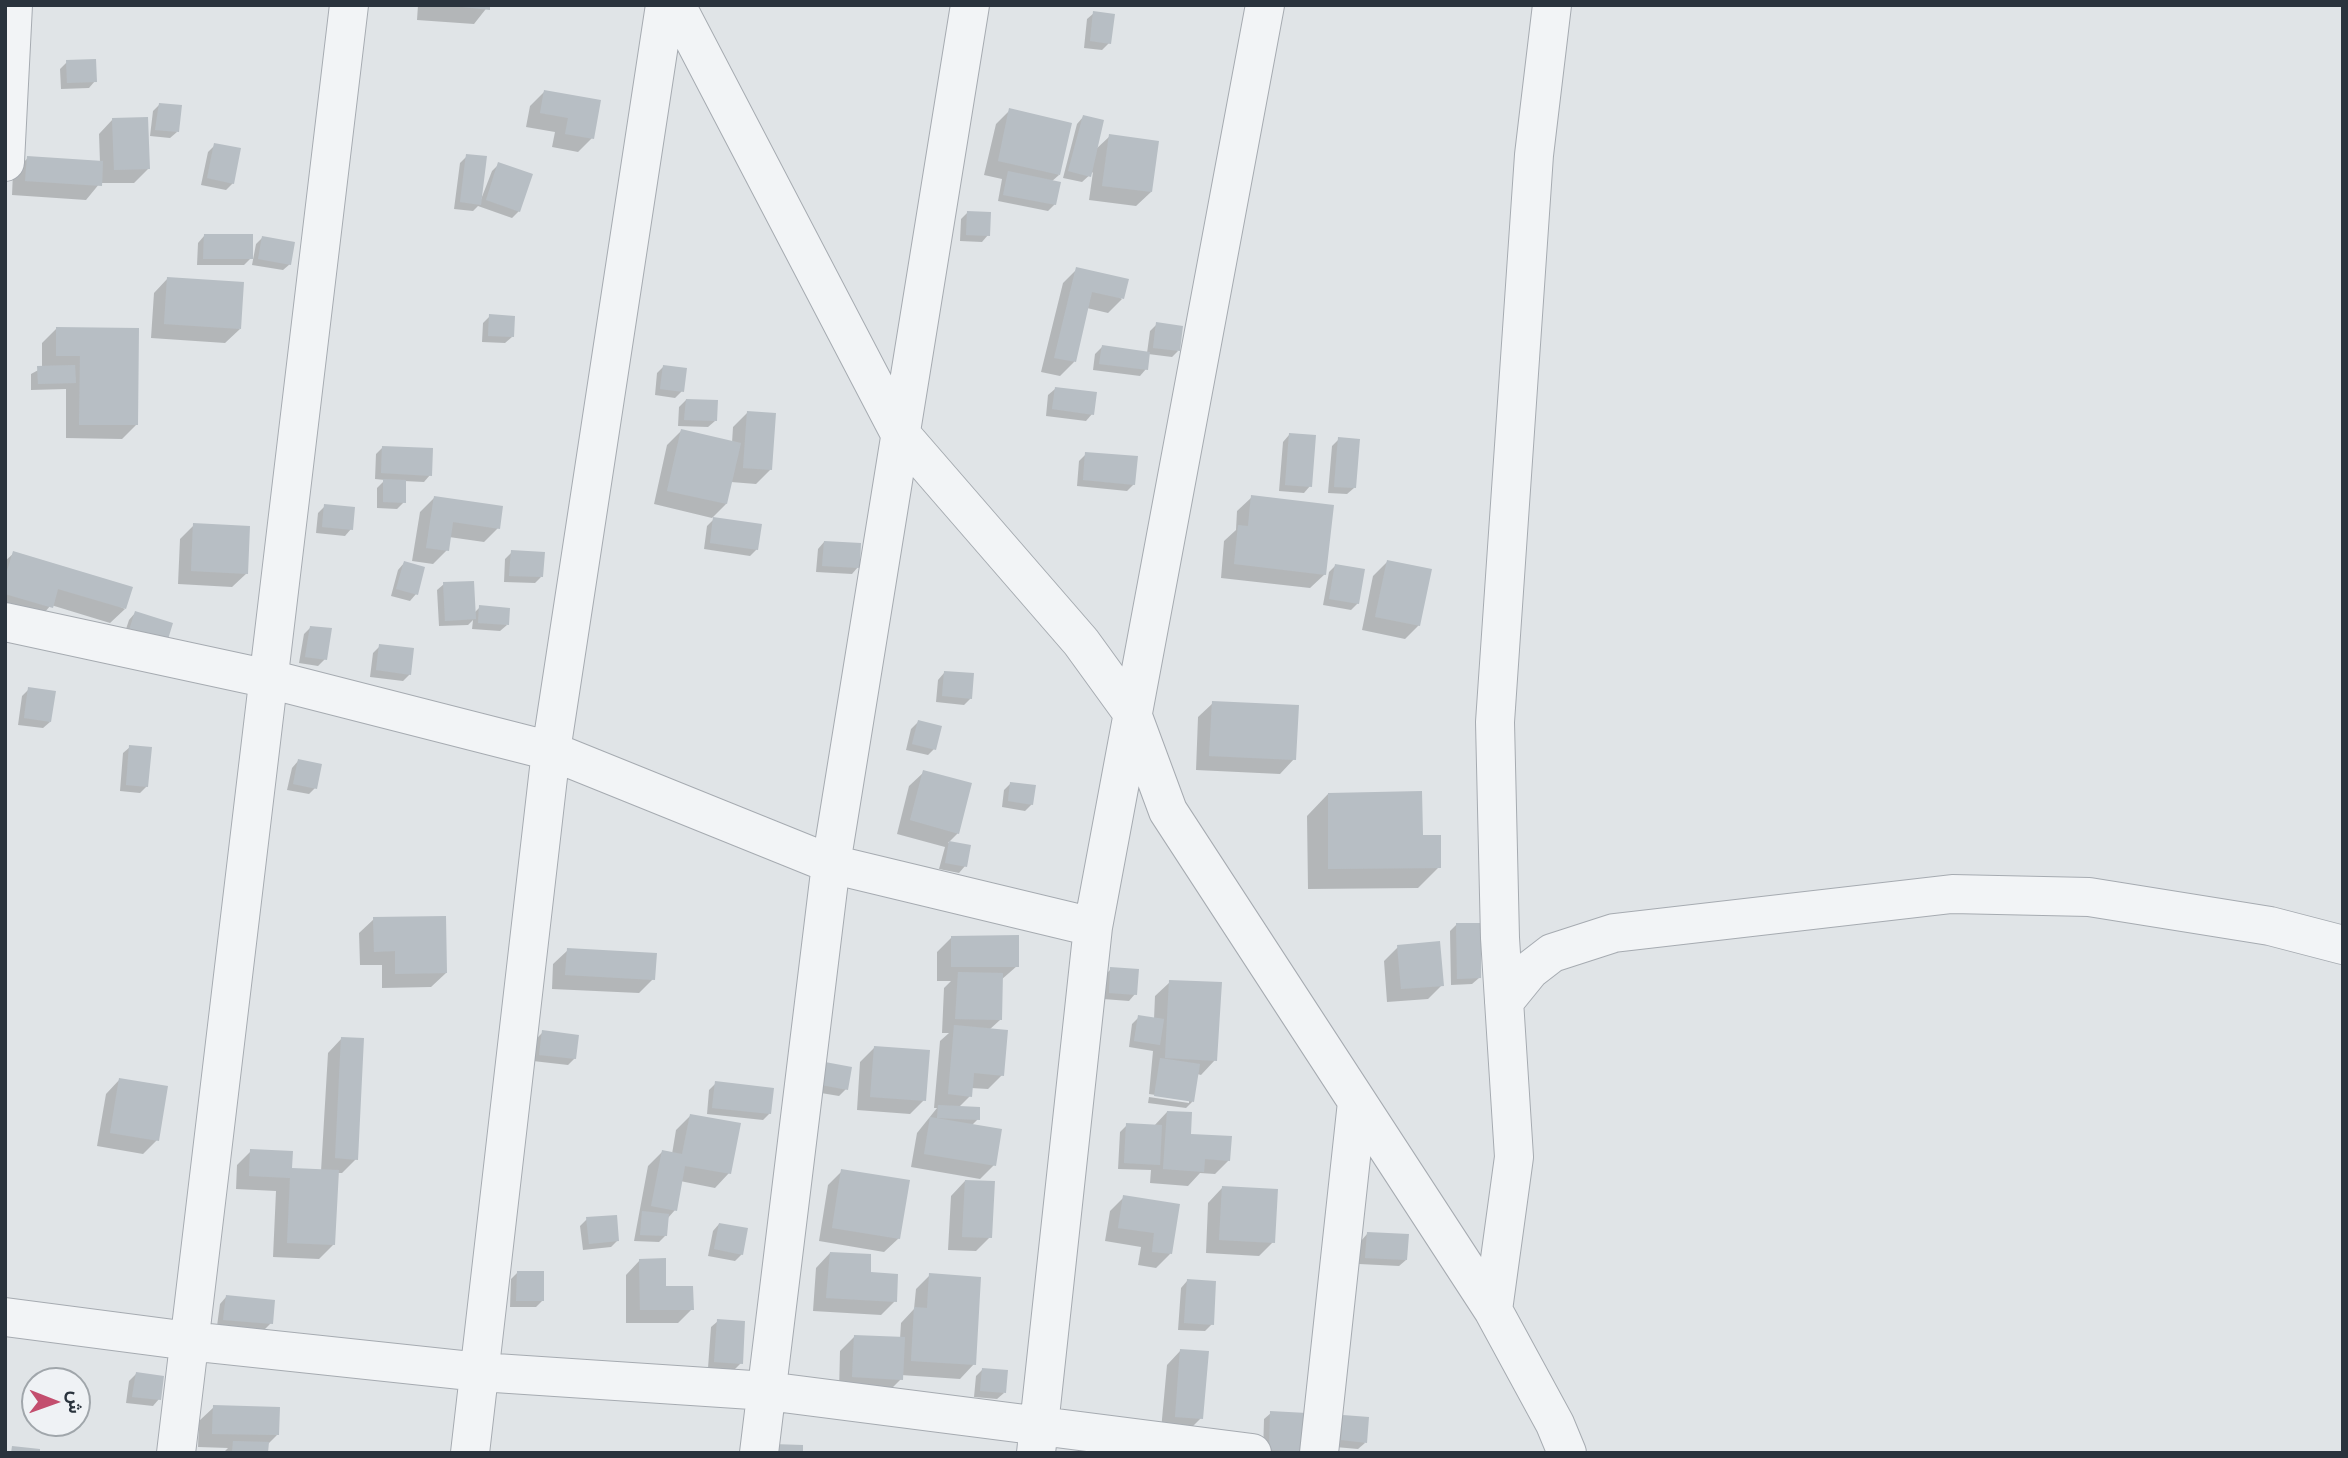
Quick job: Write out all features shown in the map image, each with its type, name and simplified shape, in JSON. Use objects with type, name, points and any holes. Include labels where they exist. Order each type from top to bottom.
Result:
[{"type":"street","points":[[5,162],[13,5]]},
{"type":"street","points":[[176,1453],[349,5]]},
{"type":"street","points":[[470,1453],[551,751],[665,5]]},
{"type":"street","points":[[676,5],[899,432],[1081,642],[1131,711],[1168,811],[1493,1310],[1555,1424],[1567,1453]]},
{"type":"street","points":[[759,1453],[831,864],[970,5]]},
{"type":"street","points":[[1038,1439],[1093,927],[1131,711],[1265,5]]},
{"type":"street","points":[[1493,1310],[1514,1157],[1504,1002],[1495,722],[1534,155],[1552,5]]},
{"type":"street","points":[[5,622],[269,679],[551,751],[831,864],[1093,927]]},
{"type":"street","points":[[1504,1002],[1530,970],[1552,953],[1614,933],[1952,894],[2089,897],[2270,926],[2343,945]]},
{"type":"street","points":[[1319,1453],[1357,1102]]},
{"type":"street","points":[[5,1317],[189,1341],[480,1372],[767,1391],[1038,1439],[1252,1453]]},
{"type":"building","points":[[444,5],[490,5],[490,10]]},
{"type":"building","points":[[1093,11],[1115,14],[1111,44],[1090,41]]},
{"type":"building","points":[[96,59],[97,82],[67,83],[66,60]]},
{"type":"building","points":[[544,90],[601,100],[594,139],[565,134],[568,118],[540,113]]},
{"type":"building","points":[[159,103],[182,105],[179,132],[155,130]]},
{"type":"building","points":[[1009,108],[1072,123],[1060,175],[998,161]]},
{"type":"building","points":[[1083,115],[1104,120],[1091,177],[1068,171]]},
{"type":"building","points":[[148,117],[150,169],[114,170],[112,118]]},
{"type":"building","points":[[1109,134],[1159,141],[1152,192],[1102,186]]},
{"type":"building","points":[[214,143],[241,148],[234,184],[207,178]]},
{"type":"building","points":[[466,154],[487,156],[481,205],[460,202]]},
{"type":"building","points":[[27,156],[103,161],[102,186],[25,181]]},
{"type":"building","points":[[498,162],[533,174],[520,212],[486,200]]},
{"type":"building","points":[[1008,171],[1061,182],[1056,205],[1003,195]]},
{"type":"building","points":[[967,211],[991,212],[990,236],[966,235]]},
{"type":"building","points":[[204,234],[253,234],[253,259],[203,259]]},
{"type":"building","points":[[262,236],[295,242],[291,265],[258,259]]},
{"type":"building","points":[[1076,267],[1129,279],[1124,299],[1092,292],[1076,362],[1054,358]]},
{"type":"building","points":[[167,277],[244,282],[241,329],[164,324]]},
{"type":"building","points":[[489,314],[515,316],[514,337],[488,336]]},
{"type":"building","points":[[1156,322],[1183,326],[1180,351],[1153,348]]},
{"type":"building","points":[[56,327],[139,328],[138,425],[79,425],[80,356],[56,356]]},
{"type":"building","points":[[1102,345],[1150,352],[1148,370],[1099,364]]},
{"type":"building","points":[[75,365],[76,383],[38,384],[37,366]]},
{"type":"building","points":[[663,365],[687,368],[684,392],[660,389]]},
{"type":"building","points":[[1055,387],[1097,392],[1094,415],[1052,409]]},
{"type":"building","points":[[686,399],[718,400],[717,421],[684,420]]},
{"type":"building","points":[[747,411],[776,413],[772,470],[743,468]]},
{"type":"building","points":[[681,429],[741,443],[727,504],[667,491]]},
{"type":"building","points":[[1289,433],[1316,435],[1312,487],[1285,485]]},
{"type":"building","points":[[1338,437],[1360,439],[1356,488],[1334,487]]},
{"type":"building","points":[[382,446],[433,448],[432,476],[381,473]]},
{"type":"building","points":[[1085,452],[1138,456],[1135,485],[1083,480]]},
{"type":"building","points":[[383,479],[406,480],[406,503],[383,502]]},
{"type":"building","points":[[1251,495],[1334,505],[1326,575],[1234,564],[1238,525],[1248,526]]},
{"type":"building","points":[[434,496],[503,506],[500,529],[453,522],[449,551],[426,548]]},
{"type":"building","points":[[324,504],[355,507],[353,530],[322,527]]},
{"type":"building","points":[[713,517],[762,524],[758,550],[710,543]]},
{"type":"building","points":[[193,523],[250,526],[248,574],[191,571]]},
{"type":"building","points":[[824,541],[861,543],[860,568],[822,566]]},
{"type":"building","points":[[511,550],[545,552],[543,577],[509,576]]},
{"type":"building","points":[[13,551],[133,587],[126,609],[58,589],[53,608],[5,594],[5,578]]},
{"type":"building","points":[[1387,560],[1432,569],[1420,626],[1375,617]]},
{"type":"building","points":[[404,561],[425,567],[418,595],[396,589]]},
{"type":"building","points":[[1335,564],[1365,569],[1359,604],[1329,599]]},
{"type":"building","points":[[474,581],[476,619],[445,621],[443,582]]},
{"type":"building","points":[[479,605],[510,608],[509,625],[478,623]]},
{"type":"building","points":[[135,611],[173,623],[165,649],[127,637]]},
{"type":"building","points":[[310,626],[332,628],[327,660],[305,657]]},
{"type":"building","points":[[379,644],[414,648],[411,675],[376,670]]},
{"type":"building","points":[[944,671],[974,673],[972,699],[942,696]]},
{"type":"building","points":[[28,687],[56,691],[51,722],[24,718]]},
{"type":"building","points":[[1212,701],[1299,705],[1296,760],[1209,756]]},
{"type":"building","points":[[918,720],[942,726],[936,750],[912,744]]},
{"type":"building","points":[[129,745],[152,747],[148,787],[126,785]]},
{"type":"building","points":[[298,759],[322,764],[317,789],[293,784]]},
{"type":"building","points":[[923,770],[972,783],[959,834],[910,820]]},
{"type":"building","points":[[1010,782],[1036,785],[1033,805],[1008,801]]},
{"type":"building","points":[[1422,791],[1423,835],[1441,835],[1441,868],[1328,869],[1328,793]]},
{"type":"building","points":[[949,841],[971,845],[967,867],[945,863]]},
{"type":"building","points":[[446,916],[447,973],[395,974],[395,951],[374,952],[373,917]]},
{"type":"building","points":[[1456,923],[1481,923],[1481,978],[1457,979]]},
{"type":"building","points":[[1019,935],[1019,967],[951,967],[951,936]]},
{"type":"building","points":[[1440,941],[1444,986],[1401,989],[1397,945]]},
{"type":"building","points":[[567,948],[657,953],[655,980],[565,975]]},
{"type":"building","points":[[1110,967],[1139,969],[1137,995],[1109,993]]},
{"type":"building","points":[[958,972],[1003,973],[1002,1020],[955,1019]]},
{"type":"building","points":[[1169,980],[1222,982],[1217,1061],[1165,1058]]},
{"type":"building","points":[[1138,1015],[1164,1019],[1160,1045],[1134,1041]]},
{"type":"building","points":[[954,1025],[1008,1030],[1004,1076],[974,1073],[972,1097],[948,1094]]},
{"type":"building","points":[[542,1030],[579,1035],[576,1059],[539,1055]]},
{"type":"building","points":[[341,1037],[364,1038],[358,1160],[335,1158]]},
{"type":"building","points":[[874,1046],[930,1050],[926,1101],[870,1097]]},
{"type":"building","points":[[1160,1058],[1200,1064],[1194,1102],[1154,1096]]},
{"type":"building","points":[[825,1062],[852,1067],[848,1090],[821,1085]]},
{"type":"building","points":[[119,1078],[168,1086],[159,1141],[110,1133]]},
{"type":"building","points":[[715,1081],[774,1088],[771,1114],[712,1108]]},
{"type":"building","points":[[938,1105],[980,1107],[980,1120],[937,1118]]},
{"type":"building","points":[[1167,1111],[1192,1112],[1191,1134],[1232,1136],[1230,1161],[1205,1159],[1204,1172],[1163,1169]]},
{"type":"building","points":[[690,1114],[741,1123],[731,1174],[685,1166],[677,1211],[651,1206],[662,1150],[682,1154]]},
{"type":"building","points":[[930,1117],[1002,1129],[996,1166],[924,1154]]},
{"type":"building","points":[[1126,1123],[1162,1125],[1160,1165],[1124,1163]]},
{"type":"building","points":[[250,1149],[293,1151],[292,1168],[339,1170],[335,1245],[287,1243],[290,1178],[249,1176]]},
{"type":"building","points":[[841,1169],[910,1180],[900,1239],[832,1228]]},
{"type":"building","points":[[965,1180],[995,1181],[992,1238],[962,1237]]},
{"type":"building","points":[[1222,1186],[1278,1189],[1275,1243],[1219,1240]]},
{"type":"building","points":[[1123,1195],[1180,1204],[1172,1254],[1152,1252],[1154,1233],[1118,1228]]},
{"type":"building","points":[[642,1211],[669,1214],[667,1236],[640,1235]]},
{"type":"building","points":[[617,1215],[619,1241],[589,1244],[586,1217]]},
{"type":"building","points":[[719,1223],[748,1228],[743,1255],[714,1249]]},
{"type":"building","points":[[1367,1232],[1409,1234],[1407,1260],[1365,1258]]},
{"type":"building","points":[[830,1252],[871,1254],[871,1272],[898,1274],[897,1302],[826,1298]]},
{"type":"building","points":[[666,1258],[666,1286],[693,1286],[694,1310],[640,1310],[639,1259]]},
{"type":"building","points":[[517,1271],[544,1271],[544,1301],[516,1301]]},
{"type":"building","points":[[929,1273],[981,1277],[976,1365],[911,1361],[914,1307],[927,1308]]},
{"type":"building","points":[[1187,1279],[1216,1281],[1214,1325],[1184,1323]]},
{"type":"building","points":[[226,1295],[275,1300],[273,1324],[223,1320]]},
{"type":"building","points":[[717,1319],[745,1321],[743,1364],[714,1362]]},
{"type":"building","points":[[854,1335],[905,1337],[903,1380],[852,1377]]},
{"type":"building","points":[[1180,1349],[1209,1351],[1203,1419],[1175,1417]]},
{"type":"building","points":[[982,1368],[1008,1370],[1006,1393],[980,1391]]},
{"type":"building","points":[[136,1372],[164,1376],[161,1400],[132,1397]]},
{"type":"building","points":[[213,1405],[280,1407],[279,1435],[212,1434]]},
{"type":"building","points":[[1270,1411],[1307,1413],[1305,1452],[1269,1450]]},
{"type":"building","points":[[1343,1415],[1369,1417],[1367,1443],[1341,1440]]},
{"type":"building","points":[[233,1441],[269,1442],[268,1453],[232,1453]]},
{"type":"building","points":[[773,1444],[803,1445],[803,1453],[773,1453]]},
{"type":"building","points":[[12,1446],[40,1449],[40,1453],[11,1453]]}]
